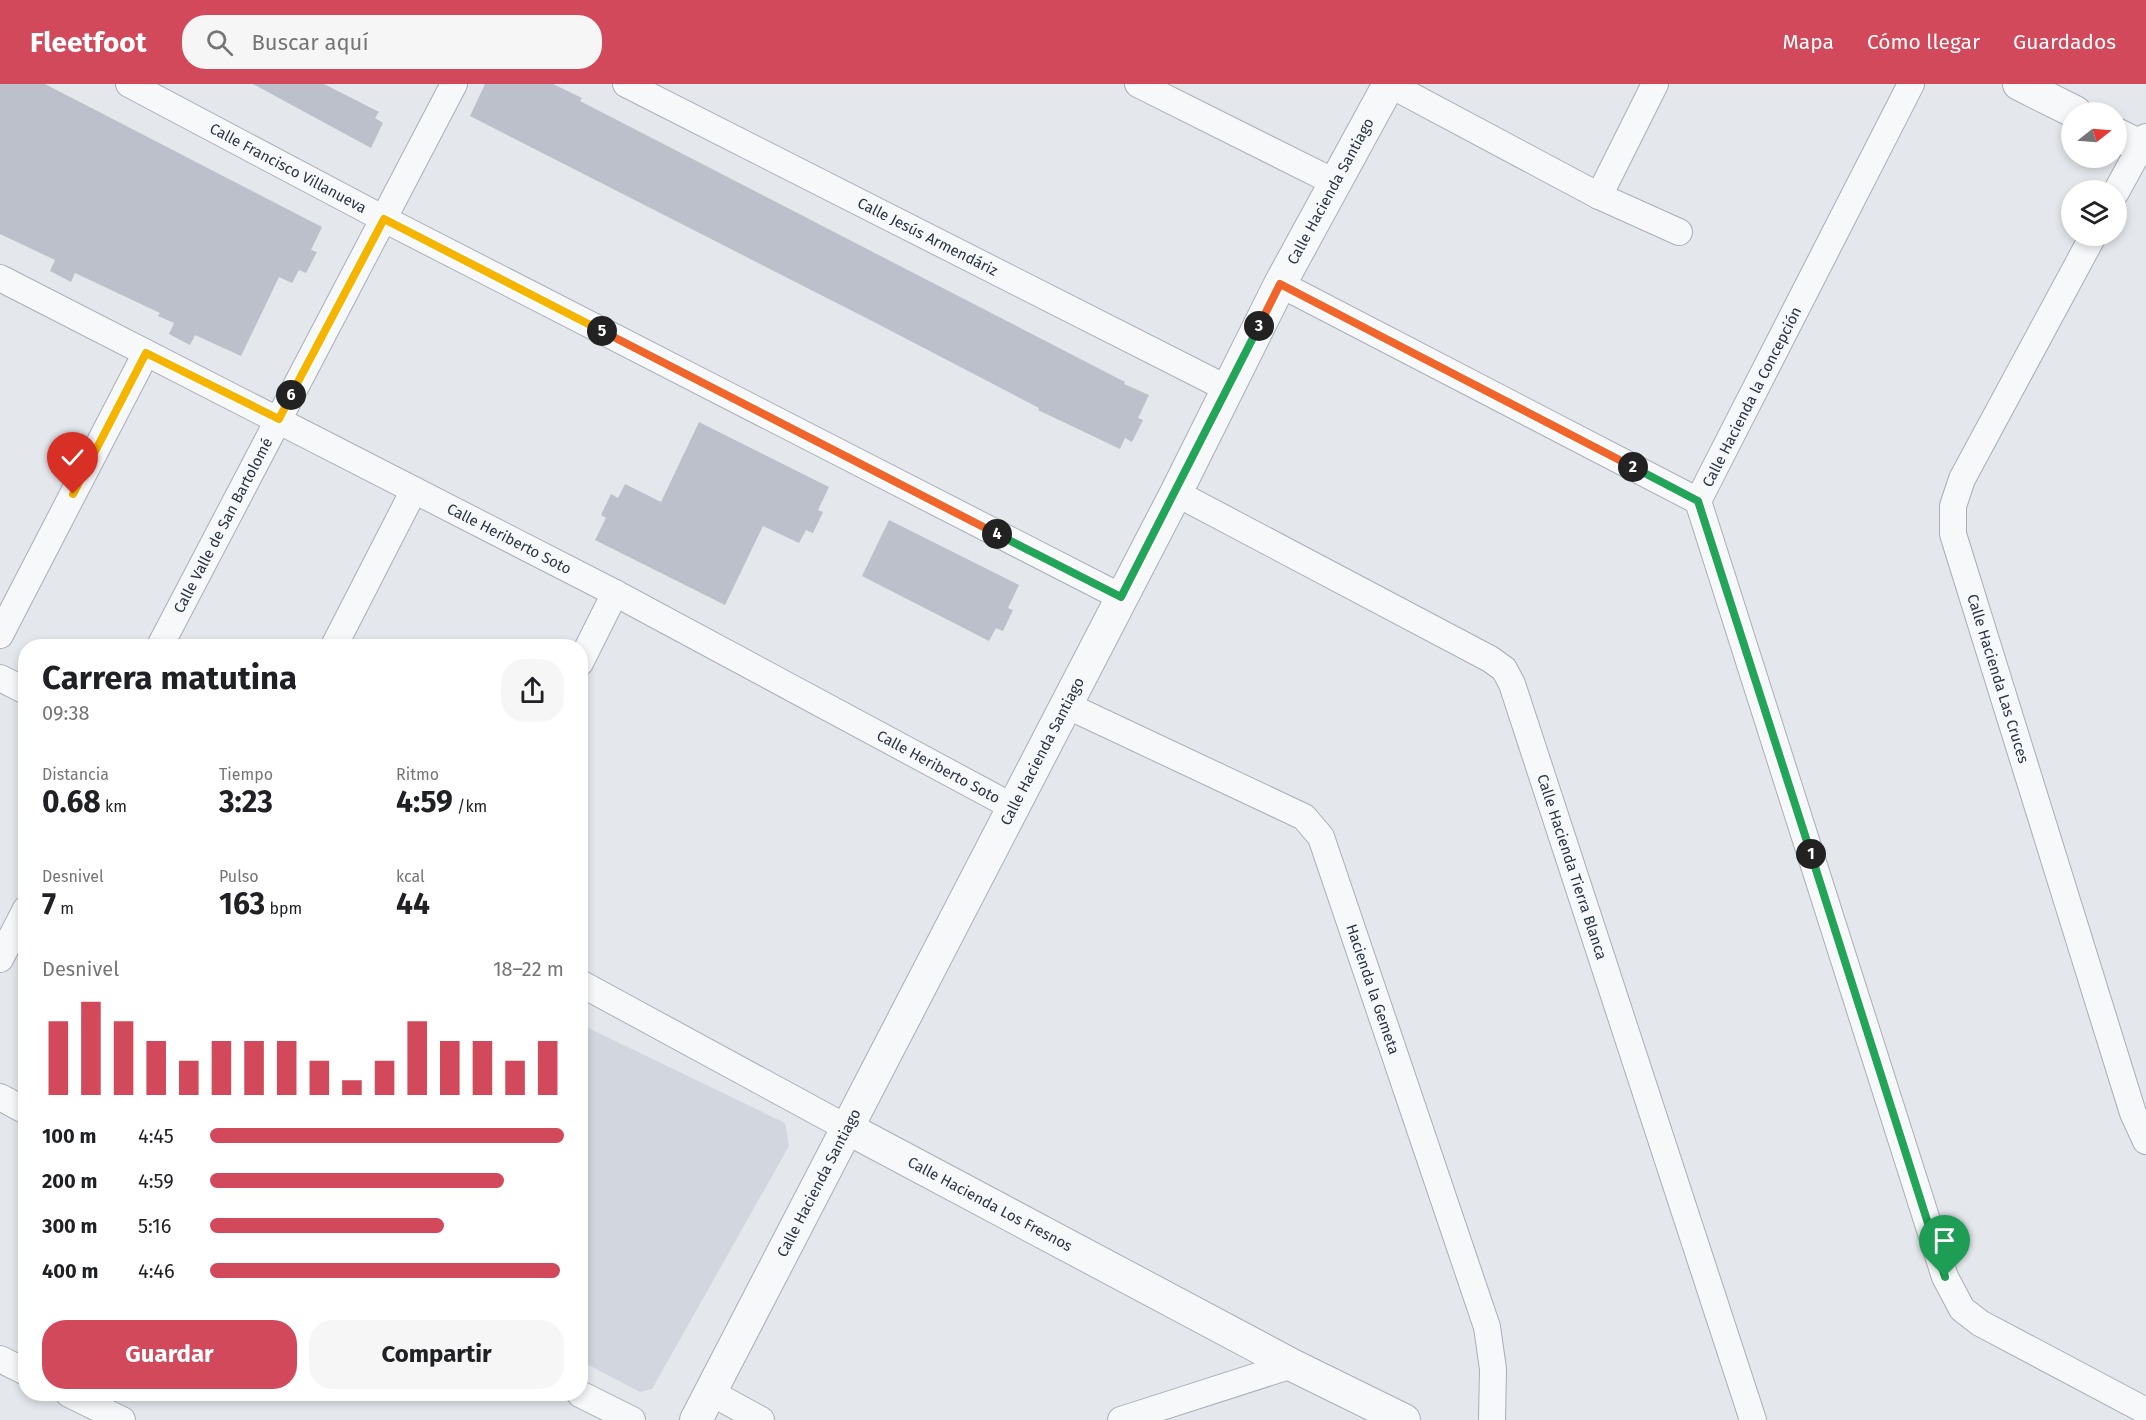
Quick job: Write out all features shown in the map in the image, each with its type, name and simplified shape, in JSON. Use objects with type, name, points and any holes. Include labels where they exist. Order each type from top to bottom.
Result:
[{"type":"street","name":"Calle Francisco Villanueva","points":[[129,84],[384,219],[1121,597]]},
{"type":"street","name":"Calle Valle de San Bartolomé","points":[[164,639],[454,84]]},
{"type":"street","name":"Calle Jesús Armendáriz","points":[[626,84],[1228,389]]},
{"type":"street","points":[[1138,84],[1336,183]]},
{"type":"street","name":"Calle Hacienda Santiago","points":[[696,1420],[1176,494],[1280,284],[1389,84]]},
{"type":"street","points":[[1389,84],[1599,196],[1679,232]]},
{"type":"street","points":[[1599,196],[1655,84]]},
{"type":"street","name":"Calle Hacienda la Concepción","points":[[1911,84],[1698,501],[1945,1277],[1962,1309],[1980,1323],[2146,1411]]},
{"type":"street","points":[[2019,84],[2061,105]]},
{"type":"street","points":[[2121,180],[2137,141]]},
{"type":"street","name":"Calle Hacienda Las Cruces","points":[[2088,246],[1962,479],[1953,506],[1953,534],[2133,1113],[2146,1141]]},
{"type":"street","name":"Calle Heriberto Soto","points":[[0,278],[615,593],[1013,807]]},
{"type":"street","points":[[1280,284],[1698,501]]},
{"type":"street","points":[[0,634],[146,353]]},
{"type":"street","points":[[338,639],[414,490]]},
{"type":"street","name":"Calle Hacienda Tierra Blanca","points":[[1176,494],[1490,659],[1504,669],[1512,684],[1753,1420]]},
{"type":"street","points":[[588,647],[615,593]]},
{"type":"street","points":[[0,678],[18,687]]},
{"type":"street","name":"Hacienda la Gemeta","points":[[1066,705],[1304,817],[1321,837],[1486,1327],[1493,1369],[1492,1420]]},
{"type":"street","points":[[0,959],[18,924]]},
{"type":"street","name":"Calle Hacienda Los Fresnos","points":[[588,987],[1292,1365],[1404,1420]]},
{"type":"street","points":[[0,1097],[18,1107]]},
{"type":"street","points":[[0,1359],[18,1368]]},
{"type":"street","points":[[1121,1420],[1292,1365]]},
{"type":"street","points":[[710,1392],[760,1420]]},
{"type":"street","points":[[588,1398],[632,1420]]},
{"type":"street","points":[[83,1401],[122,1420]]},
{"type":"shaded area","points":[[588,1028],[785,1123],[789,1146],[652,1389],[640,1392],[588,1365]]},
{"type":"building","points":[[0,84],[45,84],[322,227],[311,250],[317,252],[306,273],[299,270],[292,283],[279,277],[241,356],[195,335],[190,345],[169,334],[174,323],[158,316],[160,313],[75,273],[71,282],[50,271],[55,260],[0,234]]},
{"type":"building","points":[[253,84],[324,84],[379,112],[375,118],[383,123],[371,148]]},
{"type":"building","points":[[485,84],[553,84],[582,98],[580,101],[1149,395],[1138,418],[1143,420],[1132,442],[1125,438],[1120,449],[1038,410],[1039,408],[874,322],[470,116]]},
{"type":"building","points":[[699,422],[829,487],[818,510],[823,512],[813,533],[806,530],[799,543],[763,526],[725,605],[595,540],[606,518],[601,515],[611,494],[618,498],[625,484],[661,502]]},
{"type":"building","points":[[889,520],[1019,585],[1008,608],[1013,610],[1003,631],[996,628],[989,641],[862,576]]},
{"type":"route","points":[[73,494],[146,353],[279,419],[384,219],[1121,597],[1176,494],[1280,284],[1698,501],[1945,1277]]}]
